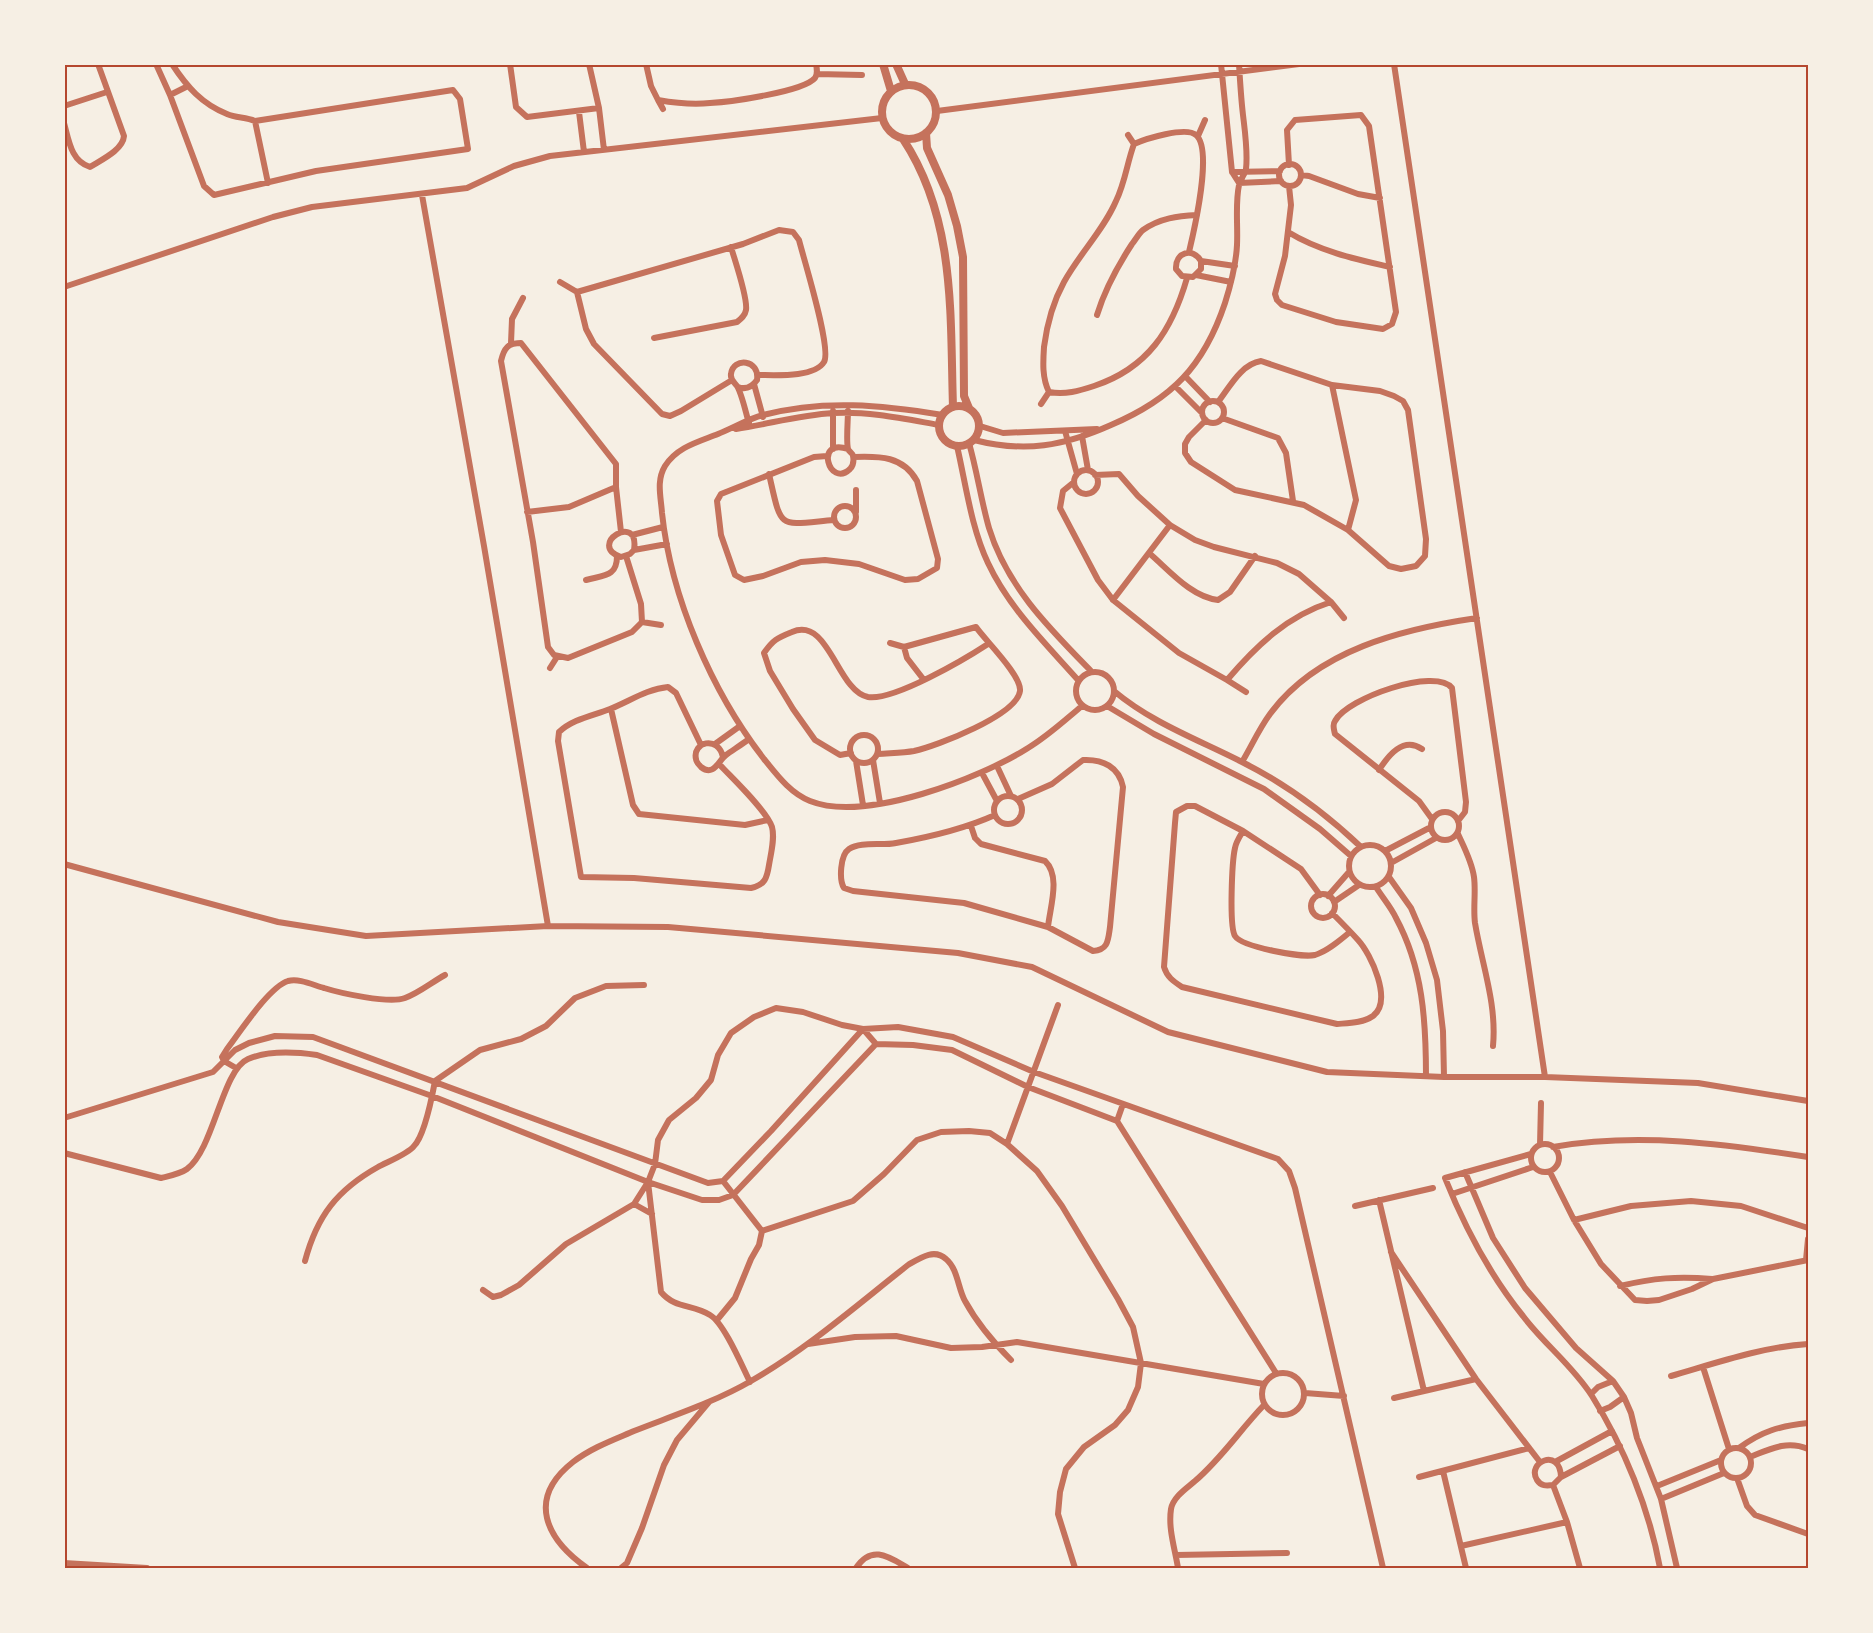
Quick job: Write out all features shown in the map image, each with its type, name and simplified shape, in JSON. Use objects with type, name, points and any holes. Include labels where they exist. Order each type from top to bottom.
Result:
[{"type":"street","points":[[64,123],[75,157],[81,164],[90,167],[120,147],[124,141],[98,64]]},
{"type":"street","points":[[156,64],[170,94],[204,186],[214,195],[316,171],[468,149],[460,99],[456,92],[449,90],[255,121],[230,116],[208,106],[186,87],[172,64]]},
{"type":"street","points":[[510,64],[516,107],[527,117],[598,108]]},
{"type":"street","points":[[589,64],[604,150]]},
{"type":"street","points":[[646,64],[651,86],[663,109]]},
{"type":"street","points":[[658,100],[673,103],[709,104],[773,94],[814,80],[817,74],[816,64]]},
{"type":"street","points":[[883,64],[891,91]]},
{"type":"street","points":[[896,64],[905,84]]},
{"type":"street","points":[[1221,64],[1232,172],[1239,183]]},
{"type":"street","points":[[969,408],[953,407],[943,415],[939,425],[941,434],[948,442],[957,446],[972,441],[999,446],[1023,447],[1067,442],[1081,434],[1104,428],[1140,411],[1175,386],[1196,364],[1209,344],[1231,282],[1237,246],[1239,183],[1246,172],[1246,144],[1239,64]]},
{"type":"street","points":[[937,111],[1299,64]]},
{"type":"street","points":[[1394,64],[1545,1077]]},
{"type":"street","points":[[817,74],[862,75]]},
{"type":"street","points":[[903,139],[919,137],[926,133],[934,123],[937,111],[934,100],[927,90],[917,85],[905,84],[891,91],[883,103],[882,118],[890,131],[903,139],[916,158],[935,203],[946,251],[950,296],[953,407]]},
{"type":"street","points":[[170,94],[186,87]]},
{"type":"street","points":[[64,106],[106,92]]},
{"type":"street","points":[[579,112],[584,153]]},
{"type":"street","points":[[1289,165],[1287,130],[1295,120],[1361,116],[1369,126],[1396,312],[1392,324],[1383,329],[1336,322],[1282,305],[1275,294],[1285,256],[1291,205],[1290,186]]},
{"type":"street","points":[[64,286],[273,217],[312,207],[467,188],[514,166],[550,156],[882,118]]},
{"type":"street","points":[[1198,136],[1205,120]]},
{"type":"street","points":[[255,121],[268,183]]},
{"type":"street","points":[[1134,144],[1146,139],[1180,132],[1193,132],[1198,136],[1202,145],[1203,179],[1189,252]]},
{"type":"street","points":[[926,133],[927,148],[948,195],[963,257],[964,396],[980,426],[972,441],[989,529],[1014,584],[1035,612],[1092,672]]},
{"type":"street","points":[[1049,392],[1045,383],[1043,357],[1047,327],[1065,280],[1102,229],[1117,200],[1134,144],[1128,135]]},
{"type":"street","points":[[1232,172],[1280,171],[1289,165]]},
{"type":"street","points":[[1289,165],[1298,168],[1301,175],[1299,182],[1290,186]]},
{"type":"street","points":[[1280,171],[1281,181]]},
{"type":"street","points":[[1301,175],[1358,194],[1380,198]]},
{"type":"street","points":[[1239,183],[1281,181],[1290,186]]},
{"type":"street","points":[[422,195],[548,926]]},
{"type":"street","points":[[1097,315],[1116,267],[1142,231],[1158,221],[1175,216],[1197,215]]},
{"type":"street","points":[[560,282],[577,292],[731,247],[779,230],[793,232],[799,240],[820,321],[826,353],[824,362],[815,370],[802,374],[758,375]]},
{"type":"street","points":[[1288,232],[1312,245],[1390,267]]},
{"type":"street","points":[[654,338],[737,322],[743,316],[746,309],[745,299],[731,247]]},
{"type":"street","points":[[1187,278],[1179,273],[1176,264],[1180,255],[1189,252],[1197,255],[1201,261],[1201,269],[1196,275]]},
{"type":"street","points":[[1201,261],[1234,266]]},
{"type":"street","points":[[1187,278],[1196,275],[1231,282]]},
{"type":"street","points":[[1049,392],[1061,394],[1084,390],[1108,382],[1130,370],[1152,350],[1166,332],[1175,315],[1187,278]]},
{"type":"street","points":[[577,292],[585,329],[594,344],[662,414],[670,416],[681,411],[732,380]]},
{"type":"street","points":[[511,343],[512,319],[523,298]]},
{"type":"street","points":[[621,532],[616,464],[529,351],[521,343],[511,343],[503,350],[501,361],[514,427],[549,647],[554,655],[568,658],[632,632],[642,622],[641,604],[626,556]]},
{"type":"street","points":[[1261,361],[1332,385],[1380,391],[1403,401],[1408,410],[1426,539],[1425,556],[1416,566],[1401,568],[1389,566],[1348,530],[1304,505],[1235,490],[1191,462],[1185,453],[1185,444],[1204,417],[1204,406],[1214,402],[1245,367],[1253,362],[1261,361]]},
{"type":"street","points":[[738,387],[747,388],[754,384],[758,375],[752,364],[739,363],[731,374],[732,380],[738,387],[749,424]]},
{"type":"street","points":[[1175,386],[1204,417],[1216,423],[1222,418],[1223,408],[1185,376]]},
{"type":"street","points":[[754,384],[765,423]]},
{"type":"street","points":[[1332,385],[1356,500],[1348,530]]},
{"type":"street","points":[[1041,404],[1049,392]]},
{"type":"street","points":[[749,424],[763,415],[833,404],[874,405],[943,415]]},
{"type":"street","points":[[833,404],[833,449]]},
{"type":"street","points":[[848,405],[848,449]]},
{"type":"street","points":[[939,425],[886,416],[848,413],[795,417],[730,429],[686,446],[675,454],[659,480],[663,527],[681,599],[702,655],[740,726],[780,779],[799,796],[826,806],[863,806],[942,789],[997,766],[1028,748],[1082,706]]},
{"type":"street","points":[[1222,418],[1278,438],[1286,453],[1293,501]]},
{"type":"street","points":[[980,426],[1003,433],[1065,431],[1081,434]]},
{"type":"street","points":[[1065,431],[1077,474],[1074,482],[1063,492],[1060,508],[1098,580],[1113,600],[1179,653],[1246,692]]},
{"type":"street","points":[[1081,434],[1088,471]]},
{"type":"street","points":[[841,446],[848,449],[854,457],[849,470],[836,473],[830,469],[827,456],[833,449],[841,446]]},
{"type":"street","points":[[957,446],[977,536],[988,564],[1025,621],[1078,680]]},
{"type":"street","points":[[827,456],[814,458],[769,474],[721,494],[717,501],[721,535],[735,575],[744,580],[801,562],[825,560],[859,564],[905,580],[918,579],[937,568],[938,559],[917,481],[912,473],[901,463],[881,456],[854,457]]},
{"type":"street","points":[[1077,474],[1088,471],[1095,475],[1119,474],[1138,496],[1170,525],[1214,548],[1255,556],[1277,563],[1299,574],[1331,602],[1344,618]]},
{"type":"street","points":[[769,474],[778,515],[784,521],[792,524],[834,520]]},
{"type":"street","points":[[1074,482],[1076,490],[1088,494],[1097,487],[1095,475]]},
{"type":"street","points":[[527,512],[569,507],[616,487]]},
{"type":"street","points":[[856,490],[857,519],[853,526],[845,528],[838,526],[834,520],[835,511],[842,506],[850,506],[856,512]]},
{"type":"street","points":[[1113,600],[1170,525]]},
{"type":"street","points":[[663,527],[632,535],[621,532],[615,534],[610,545],[617,556],[626,556],[634,550],[667,544]]},
{"type":"street","points":[[632,535],[635,542],[634,550]]},
{"type":"street","points":[[1149,553],[1197,593],[1206,599],[1218,600],[1230,592],[1255,556]]},
{"type":"street","points":[[586,580],[613,572],[617,566],[617,556]]},
{"type":"street","points":[[1227,680],[1241,663],[1282,626],[1311,608],[1331,602]]},
{"type":"street","points":[[1242,762],[1270,714],[1302,681],[1343,655],[1389,636],[1441,623],[1477,618]]},
{"type":"street","points":[[642,622],[661,625]]},
{"type":"street","points":[[878,754],[914,751],[944,741],[998,716],[1016,701],[1020,690],[1018,679],[976,627],[904,647],[890,642]]},
{"type":"street","points":[[850,753],[840,755],[815,741],[793,709],[770,671],[764,653],[773,639],[799,629],[812,630],[857,693],[870,697],[889,694],[952,668],[988,644]]},
{"type":"street","points":[[904,647],[907,658],[924,680]]},
{"type":"street","points":[[550,668],[557,657]]},
{"type":"street","points":[[1092,672],[1108,676],[1114,686],[1111,702],[1097,710],[1086,709],[1082,706],[1075,691],[1078,680],[1092,672]]},
{"type":"street","points":[[1436,838],[1419,801],[1335,734],[1333,728],[1335,720],[1360,701],[1387,689],[1437,681],[1447,683],[1452,688],[1466,802],[1465,812],[1458,820],[1458,834],[1474,876],[1475,921],[1491,995],[1495,1027],[1493,1046]]},
{"type":"street","points":[[701,745],[676,693],[668,687],[656,688],[568,724],[559,732],[558,741],[581,877],[634,878],[751,888],[760,886],[767,878],[773,839],[772,827],[720,765]]},
{"type":"street","points":[[1114,691],[1136,708],[1177,731],[1268,776],[1317,808],[1361,847]]},
{"type":"street","points":[[1107,706],[1154,734],[1264,789],[1320,829],[1351,856]]},
{"type":"street","points":[[611,708],[633,805],[639,814],[745,825],[768,820]]},
{"type":"street","points":[[716,744],[740,726]]},
{"type":"street","points":[[861,735],[869,736],[875,740],[878,754],[873,760],[864,763],[856,760],[850,753],[851,745],[861,735]]},
{"type":"street","points":[[723,757],[716,744],[708,742],[696,751],[695,759],[699,766],[706,770],[713,769],[720,765],[723,757],[749,740]]},
{"type":"street","points":[[1380,770],[1387,757],[1399,748],[1413,745],[1422,749]]},
{"type":"street","points":[[856,760],[863,806]]},
{"type":"street","points":[[873,760],[879,803]]},
{"type":"street","points":[[995,815],[971,826],[894,844],[849,849],[844,855],[841,882],[844,888],[853,891],[964,903],[1048,927],[1093,951],[1101,951],[1107,945],[1123,787],[1117,771],[1104,762],[1083,760],[1052,784],[1014,797],[1006,796],[997,801],[994,810],[1001,822],[1010,824],[1018,820],[1022,807],[1014,797],[997,766]]},
{"type":"street","points":[[982,773],[997,801]]},
{"type":"street","points":[[1332,913],[1359,941],[1373,964],[1381,989],[1380,1005],[1374,1015],[1355,1023],[1337,1024],[1182,987],[1172,980],[1164,966],[1176,812],[1187,806],[1195,806],[1243,831],[1301,869],[1320,895],[1328,896],[1334,902]]},
{"type":"street","points":[[1385,851],[1431,823],[1435,816],[1444,812],[1452,814],[1458,820]]},
{"type":"street","points":[[971,826],[975,838],[981,844],[1045,861],[1052,867],[1054,877],[1048,927]]},
{"type":"street","points":[[1243,831],[1234,850],[1231,921],[1234,934],[1239,940],[1249,945],[1305,956],[1318,954],[1350,932]]},
{"type":"street","points":[[1391,863],[1436,838],[1445,841],[1458,834]]},
{"type":"street","points":[[1375,845],[1385,851],[1391,863],[1389,877],[1381,885],[1364,887],[1351,878],[1349,872],[1351,856],[1361,847],[1375,845]]},
{"type":"street","points":[[64,864],[278,922],[366,936],[548,926],[668,927],[957,953],[1032,968],[1168,1032],[1328,1072],[1698,1083],[1809,1101]]},
{"type":"street","points":[[1328,896],[1349,872]]},
{"type":"street","points":[[1389,877],[1411,908],[1426,943],[1437,980],[1443,1031],[1444,1077]]},
{"type":"street","points":[[1320,895],[1311,903],[1314,914],[1321,918],[1329,916],[1332,913],[1334,902],[1359,885]]},
{"type":"street","points":[[1376,887],[1396,917],[1410,949],[1421,984],[1426,1033],[1426,1076]]},
{"type":"street","points":[[236,1068],[224,1061],[222,1057],[263,1002],[282,984],[289,981],[308,983],[341,994],[395,1000],[405,998],[445,975]]},
{"type":"street","points":[[305,1261],[311,1237],[333,1200],[363,1175],[414,1146],[425,1125],[435,1081],[480,1050],[521,1040],[546,1026],[575,998],[606,986],[644,985]]},
{"type":"street","points":[[1007,1144],[1058,1005]]},
{"type":"street","points":[[483,1290],[493,1297],[519,1285],[566,1244],[634,1204],[648,1182],[655,1164],[658,1140],[669,1120],[696,1098],[711,1080],[718,1055],[731,1034],[754,1017],[776,1008],[803,1012],[842,1025],[863,1029],[898,1027],[953,1036],[1034,1072],[1278,1159],[1289,1172],[1295,1188],[1383,1569]]},
{"type":"street","points":[[64,1118],[213,1072],[235,1050],[249,1043],[275,1036],[313,1037],[708,1183],[723,1181],[863,1029]]},
{"type":"street","points":[[863,1029],[876,1044],[913,1045],[952,1050],[1028,1087],[1117,1121],[1276,1373]]},
{"type":"street","points":[[64,1153],[161,1178],[187,1169],[199,1152],[217,1117],[236,1068],[248,1059],[273,1054],[298,1053],[317,1055],[432,1096],[648,1182],[702,1200],[719,1200],[733,1196],[876,1044]]},
{"type":"street","points":[[1541,1103],[1540,1145],[1531,1154],[1445,1178],[1465,1225],[1491,1273],[1524,1318],[1591,1394],[1612,1431],[1646,1515],[1660,1569]]},
{"type":"street","points":[[1117,1121],[1123,1104]]},
{"type":"street","points":[[771,1131],[783,1141]]},
{"type":"street","points":[[762,1231],[853,1201],[884,1174],[917,1140],[941,1132],[990,1133],[1007,1144],[1037,1171],[1062,1206],[1118,1299],[1133,1328],[1141,1363],[1138,1387],[1128,1410],[1115,1425],[1084,1447],[1066,1469],[1060,1492],[1058,1514],[1075,1569]]},
{"type":"street","points":[[1540,1145],[1553,1146],[1586,1141],[1664,1140],[1742,1147],[1809,1157]]},
{"type":"street","points":[[1531,1154],[1533,1167],[1541,1172],[1550,1172],[1559,1162],[1559,1154],[1553,1146]]},
{"type":"street","points":[[1452,1194],[1533,1167]]},
{"type":"street","points":[[1465,1172],[1493,1238],[1525,1288],[1576,1347],[1613,1381],[1623,1397],[1631,1413],[1636,1438],[1657,1485],[1677,1569]]},
{"type":"street","points":[[1550,1172],[1574,1220],[1601,1264],[1635,1300],[1659,1300],[1713,1279],[1807,1260],[1809,1239]]},
{"type":"street","points":[[723,1181],[762,1231]]},
{"type":"street","points":[[648,1182],[661,1292],[668,1301],[708,1313],[717,1320],[750,1382]]},
{"type":"street","points":[[1355,1206],[1433,1188]]},
{"type":"street","points":[[1379,1200],[1424,1391]]},
{"type":"street","points":[[1574,1220],[1631,1206],[1691,1201],[1742,1206],[1809,1228]]},
{"type":"street","points":[[634,1204],[652,1214]]},
{"type":"street","points":[[717,1320],[735,1298],[759,1245],[762,1231]]},
{"type":"street","points":[[1391,1252],[1476,1379],[1540,1462]]},
{"type":"street","points":[[587,1569],[552,1535],[544,1514],[555,1480],[573,1462],[605,1443],[750,1382],[807,1344],[908,1265],[923,1256],[935,1253],[946,1259],[955,1273],[964,1300],[995,1344],[1011,1360]]},
{"type":"street","points":[[1620,1286],[1670,1277],[1713,1279]]},
{"type":"street","points":[[807,1344],[855,1336],[896,1336],[951,1348],[982,1347],[1017,1342],[1264,1384]]},
{"type":"street","points":[[1671,1376],[1782,1347],[1809,1344]]},
{"type":"street","points":[[1703,1366],[1729,1449]]},
{"type":"street","points":[[1276,1373],[1287,1373],[1298,1378],[1305,1393],[1302,1404],[1289,1414],[1273,1413],[1264,1405],[1261,1395],[1264,1384],[1276,1373]]},
{"type":"street","points":[[1394,1398],[1476,1379]]},
{"type":"street","points":[[1591,1394],[1598,1387],[1613,1381]]},
{"type":"street","points":[[1305,1393],[1344,1396]]},
{"type":"street","points":[[1600,1411],[1623,1397]]},
{"type":"street","points":[[621,1569],[627,1563],[664,1465],[677,1440],[710,1400]]},
{"type":"street","points":[[1178,1569],[1170,1526],[1172,1506],[1182,1492],[1210,1468],[1240,1430],[1264,1405]]},
{"type":"street","points":[[1657,1485],[1721,1460],[1729,1449],[1739,1448],[1757,1434],[1785,1425],[1809,1423]]},
{"type":"street","points":[[1555,1462],[1612,1431]]},
{"type":"street","points":[[1750,1457],[1782,1445],[1798,1445],[1809,1449]]},
{"type":"street","points":[[1561,1477],[1560,1468],[1555,1462],[1548,1460],[1540,1462],[1535,1468],[1534,1476],[1538,1483],[1545,1486],[1553,1485],[1561,1477],[1620,1446]]},
{"type":"street","points":[[1419,1477],[1529,1448]]},
{"type":"street","points":[[1721,1460],[1724,1473],[1732,1478],[1742,1477],[1749,1471],[1750,1457],[1739,1448]]},
{"type":"street","points":[[1443,1471],[1466,1569]]},
{"type":"street","points":[[1661,1498],[1724,1473]]},
{"type":"street","points":[[1737,1478],[1747,1506],[1755,1515],[1809,1533]]},
{"type":"street","points":[[1553,1485],[1567,1522],[1580,1569]]},
{"type":"street","points":[[1461,1546],[1567,1522]]},
{"type":"street","points":[[1176,1555],[1287,1553]]},
{"type":"street","points":[[856,1569],[865,1558],[877,1554],[888,1557],[908,1569]]},
{"type":"street","points":[[64,1563],[147,1569]]}]
